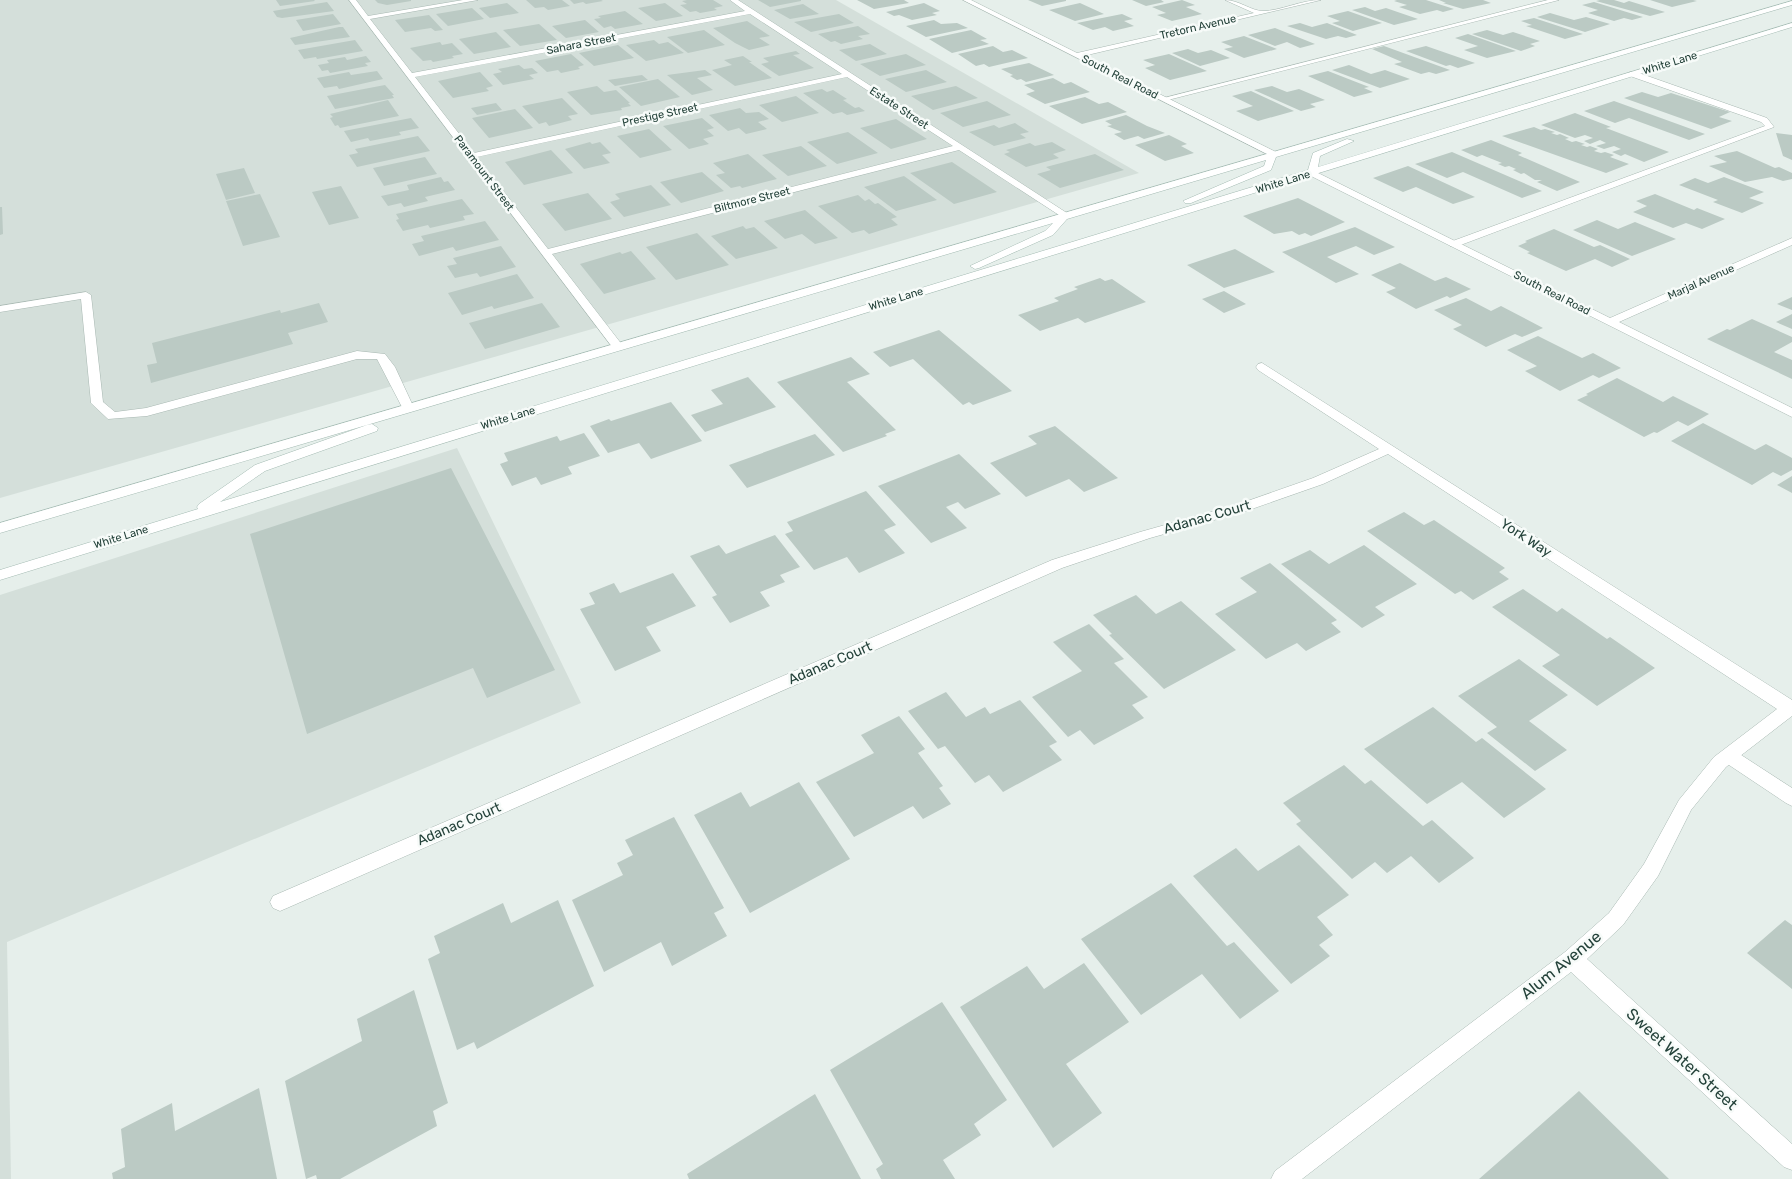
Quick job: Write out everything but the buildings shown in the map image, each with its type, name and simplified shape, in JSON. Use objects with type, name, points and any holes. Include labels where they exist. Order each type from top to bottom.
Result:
[{"type":"street","name":"Paramount Street","points":[[352,0],[617,346]]},
{"type":"street","points":[[366,18],[475,0]]},
{"type":"street","name":"Estate Street","points":[[733,0],[1065,215]]},
{"type":"street","name":"South Real Road","points":[[966,0],[1273,154]]},
{"type":"street","points":[[1228,0],[1261,13]]},
{"type":"street","name":"Tretorn Avenue","points":[[1077,55],[1318,0]]},
{"type":"street","points":[[1164,99],[1556,0]]},
{"type":"street","name":"White Lane","points":[[0,528],[1792,3]]},
{"type":"street","name":"Sahara Street","points":[[410,76],[752,12]]},
{"type":"street","name":"White Lane","points":[[0,575],[1792,25]]},
{"type":"street","name":"Prestige Street","points":[[471,156],[848,74]]},
{"type":"street","points":[[1454,244],[1770,127],[1764,120],[1633,74]]},
{"type":"street","points":[[1312,173],[1316,155],[1420,112]]},
{"type":"street","name":"Biltmore Street","points":[[545,254],[960,147]]},
{"type":"street","points":[[1118,231],[1268,168],[1273,154]]},
{"type":"street","name":"South Real Road","points":[[1312,173],[1792,413]]},
{"type":"street","points":[[916,293],[1049,233],[1065,215]]},
{"type":"street","name":"Marjal Avenue","points":[[1610,322],[1792,241]]},
{"type":"street","points":[[0,309],[86,295],[97,403],[112,416],[147,412],[357,355],[381,356],[389,367],[408,408]]},
{"type":"street","name":"York Way","points":[[1262,367],[1791,708]]},
{"type":"street","points":[[192,515],[260,468],[514,376]]},
{"type":"street","name":"Adanac Court","points":[[280,902],[1057,564],[1144,535],[1241,508],[1318,481],[1389,449]]},
{"type":"street","name":"Alum Avenue","points":[[1283,1179],[1572,959],[1616,919],[1651,870],[1685,805],[1720,762],[1791,708]]},
{"type":"street","points":[[1728,756],[1792,798]]},
{"type":"street","name":"Sweet Water Street","points":[[1572,959],[1792,1159]]},
{"type":"shaded area","points":[[0,0],[836,0],[1139,173],[0,498]]},
{"type":"shaded area","points":[[457,448],[581,703],[7,942],[11,1179],[0,1179],[0,595]]}]
